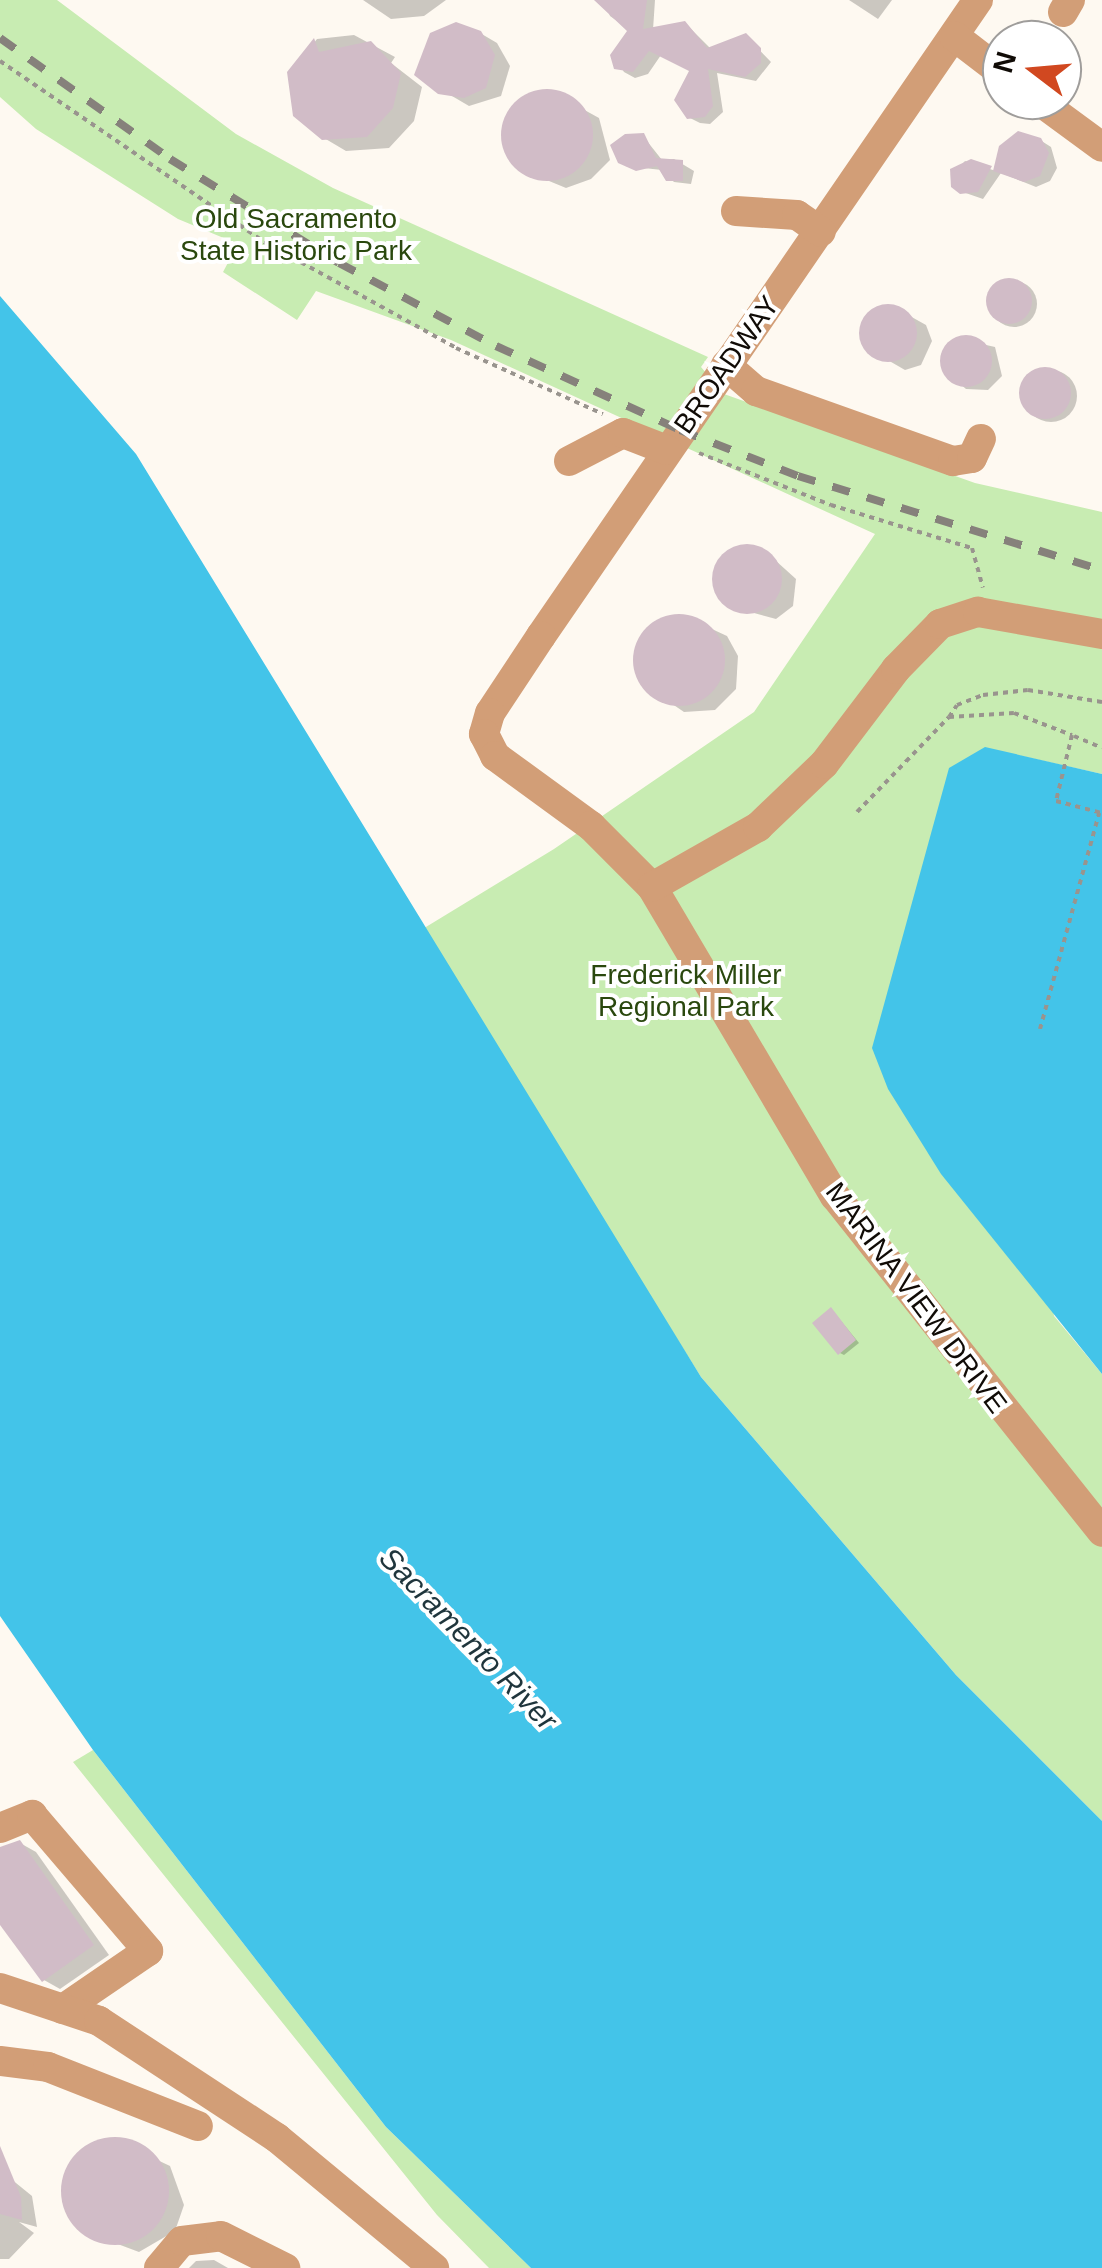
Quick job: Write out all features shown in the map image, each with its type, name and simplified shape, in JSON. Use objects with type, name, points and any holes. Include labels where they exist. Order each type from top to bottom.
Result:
[{"type":"street","name":"BROADWAY","points":[[484,734],[490,712],[978,0]]},
{"type":"street","points":[[954,36],[982,57]]},
{"type":"street","points":[[1065,120],[1102,147]]},
{"type":"street","points":[[736,211],[797,215],[820,232]]},
{"type":"street","points":[[726,365],[756,391],[953,461],[972,458],[981,439]]},
{"type":"street","points":[[569,461],[623,433],[670,445]]},
{"type":"street","points":[[652,887],[758,826],[824,764],[896,669],[940,624],[990,614],[1102,634]]},
{"type":"street","name":"MARINA VIEW DRIVE","points":[[484,734],[495,756],[591,826],[652,887],[844,1210],[1102,1532]]},
{"type":"street","points":[[0,1828],[32,1814],[148,1951],[63,2009]]},
{"type":"street","points":[[0,1988],[99,2021],[278,2138],[434,2268]]},
{"type":"street","points":[[0,2061],[48,2067],[198,2126]]},
{"type":"street","points":[[160,2268],[182,2241],[221,2236],[285,2268]]},
{"type":"path","points":[[0,61],[266,243],[456,348],[607,416]]},
{"type":"path","points":[[670,445],[767,482],[972,548],[990,614]]},
{"type":"path","points":[[858,812],[957,705],[984,695],[1028,690],[1102,702]]},
{"type":"path","points":[[948,717],[1014,712],[1102,748]]},
{"type":"path","points":[[1040,1029],[1100,813],[1056,801],[1072,735]]},
{"type":"green space","name":"Frederick Miller Regional Park","points":[[0,0],[57,0],[236,134],[333,188],[708,357],[701,367],[724,394],[975,483],[1102,512],[1102,774],[986,748],[1054,1316],[1102,1374],[1102,1821],[956,1675],[701,1377],[421,930],[554,849],[754,712],[875,534],[451,340],[316,291],[297,320],[223,272],[238,244],[178,219],[36,129],[0,97]]},
{"type":"green space","points":[[93,1750],[386,2127],[531,2268],[489,2268],[437,2215],[73,1762]]},
{"type":"water","name":"Sacramento River","points":[[0,296],[136,454],[701,1377],[956,1675],[1102,1821],[1102,2268],[531,2268],[386,2127],[93,1750],[0,1616]]},
{"type":"water","points":[[985,747],[1102,774],[1102,1374],[941,1174],[888,1089],[872,1048],[949,768]]},
{"type":"building","points":[[594,0],[647,0],[643,29],[685,21],[707,48],[746,33],[761,48],[761,63],[745,77],[708,69],[713,106],[705,117],[687,119],[674,100],[689,71],[649,51],[633,72],[614,69],[610,55],[627,31]]},
{"type":"building","points":[[456,22],[481,31],[495,55],[486,88],[464,98],[438,94],[414,75],[430,33]]},
{"type":"building","points":[[314,38],[319,52],[371,41],[401,73],[393,108],[367,137],[322,140],[293,116],[287,72]]},
{"type":"building","points":[[547,89],[565,93],[579,103],[589,117],[593,135],[589,153],[579,167],[565,177],[547,181],[529,177],[515,167],[505,153],[501,135],[505,117],[515,103],[529,93]]},
{"type":"building","points":[[1018,131],[1041,138],[1049,153],[1040,176],[1024,182],[993,171],[999,146]]},
{"type":"building","points":[[644,133],[656,158],[683,160],[683,181],[666,181],[657,166],[636,171],[618,163],[610,145],[625,134]]},
{"type":"building","points":[[971,159],[992,166],[978,192],[960,194],[951,187],[950,169]]},
{"type":"building","points":[[1009,278],[1025,285],[1032,301],[1025,317],[1009,324],[993,317],[986,301],[993,285]]},
{"type":"building","points":[[888,304],[909,312],[917,333],[909,354],[888,362],[867,354],[859,333],[867,312]]},
{"type":"building","points":[[966,335],[985,342],[992,361],[985,380],[966,387],[947,380],[940,361],[947,342]]},
{"type":"building","points":[[1045,367],[1063,375],[1071,393],[1063,411],[1045,419],[1027,411],[1019,393],[1027,375]]},
{"type":"building","points":[[747,544],[772,554],[782,579],[772,604],[747,614],[722,604],[712,579],[722,554]]},
{"type":"building","points":[[679,614],[697,618],[711,628],[721,642],[725,660],[721,678],[711,692],[697,702],[679,706],[661,702],[647,692],[637,678],[633,660],[637,642],[647,628],[661,618]]},
{"type":"building","points":[[831,1307],[856,1340],[838,1355],[812,1323]]},
{"type":"building","points":[[20,1840],[94,1945],[42,1982],[0,1925],[0,1847]]},
{"type":"building","points":[[115,2137],[136,2141],[153,2153],[165,2170],[169,2191],[165,2212],[153,2229],[136,2241],[115,2245],[94,2241],[77,2229],[65,2212],[61,2191],[65,2170],[77,2153],[94,2141]]},
{"type":"building","points":[[0,2146],[21,2197],[22,2220],[0,2214]]},
{"type":"railway","points":[[0,38],[170,159],[339,263],[496,346],[680,430],[798,476],[1102,570]]},
{"type":"park label","name":"Old Sacramento State Historic Park","points":[[296,235]]}]
